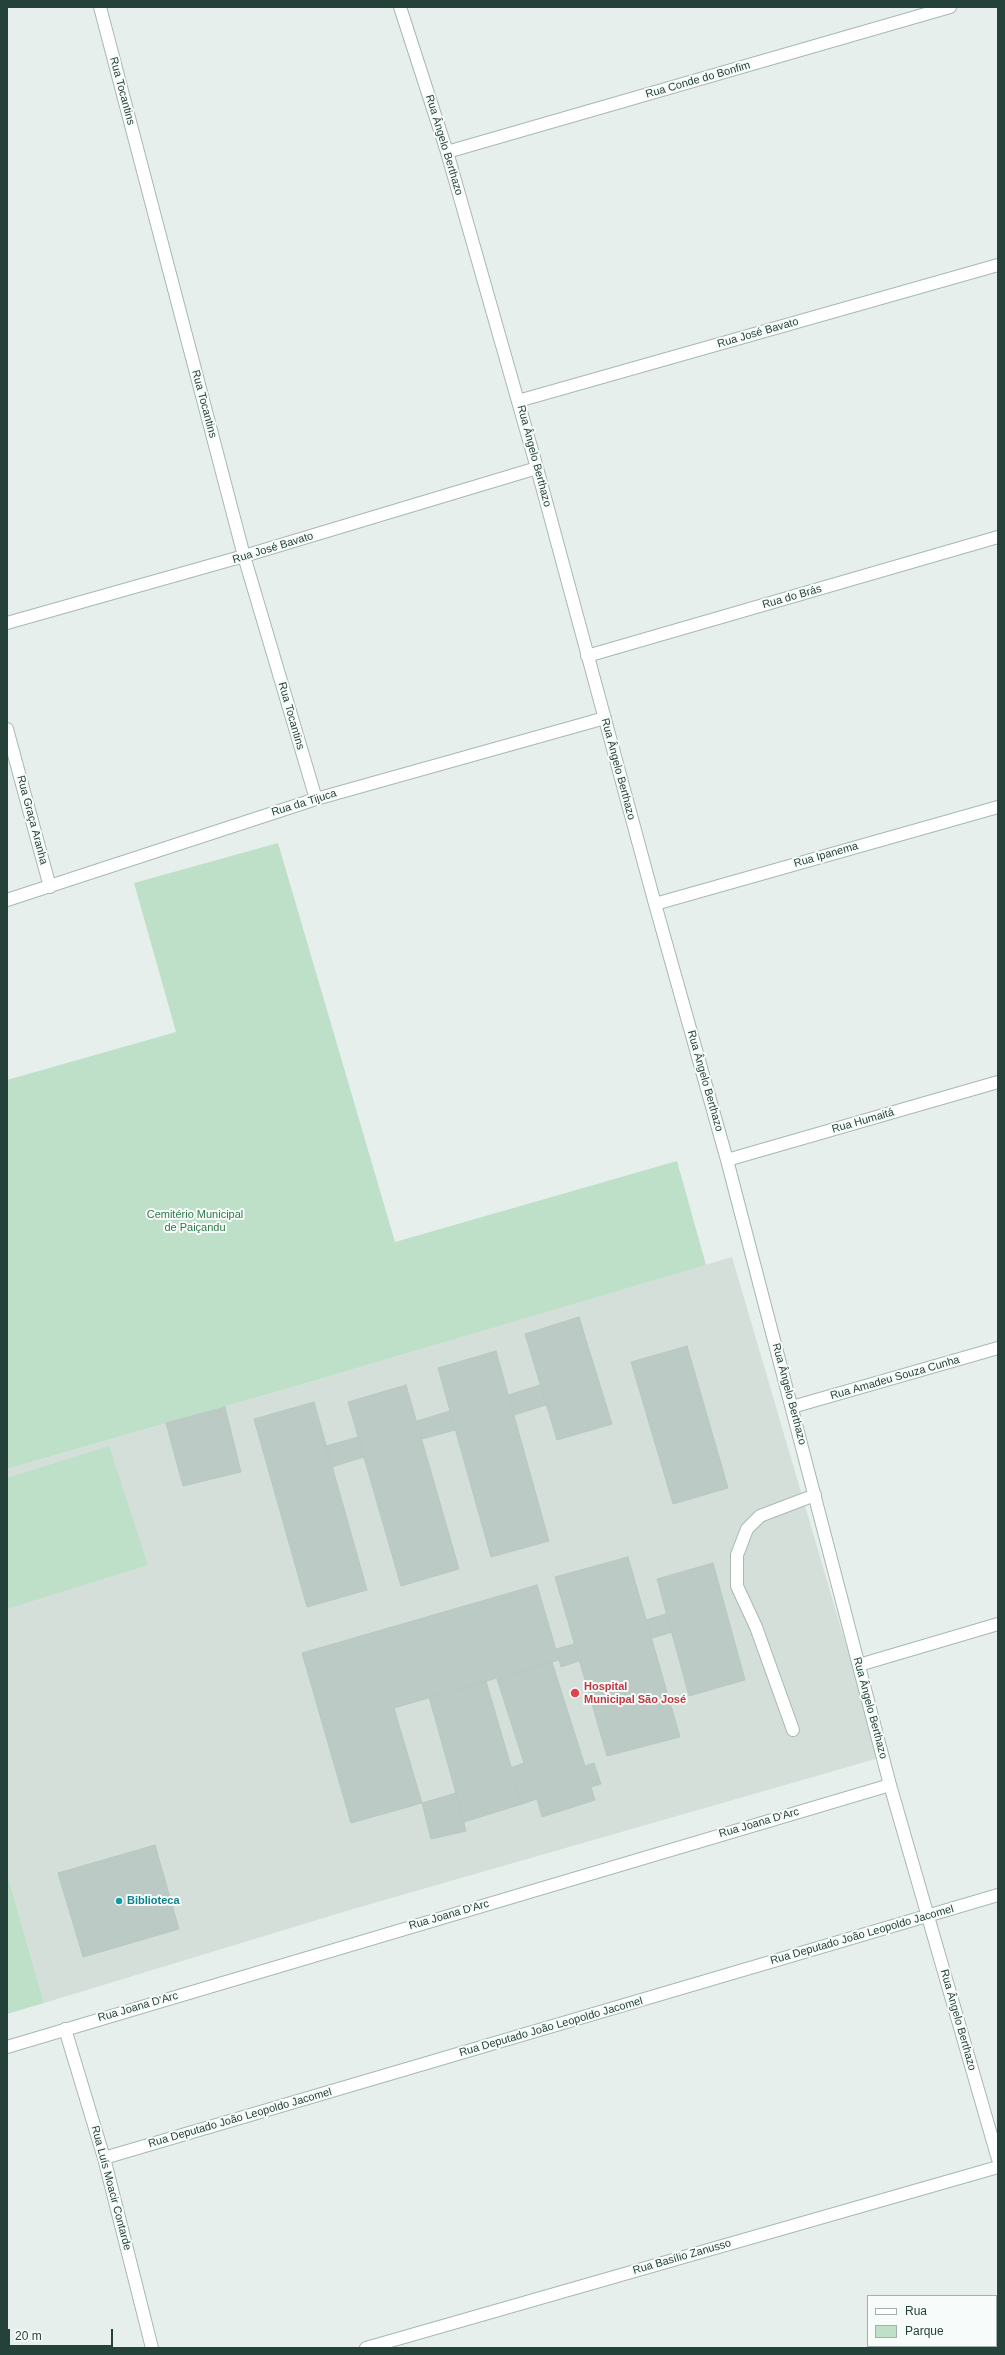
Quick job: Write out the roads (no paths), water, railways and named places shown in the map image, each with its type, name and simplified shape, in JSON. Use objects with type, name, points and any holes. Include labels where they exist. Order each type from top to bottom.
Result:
[{"type":"street","name":"Rua Tocantins","points":[[100,7],[244,556],[316,799]]},
{"type":"street","name":"Rua Ângelo Berthazo","points":[[400,7],[447,152],[537,468],[655,904],[727,1160],[890,1785],[998,2159]]},
{"type":"street","name":"Rua Conde do Bonfim","points":[[447,152],[950,7]]},
{"type":"street","name":"Rua José Bavato","points":[[518,401],[998,265]]},
{"type":"street","name":"Rua José Bavato","points":[[7,623],[244,556],[537,468]]},
{"type":"street","name":"Rua do Brás","points":[[587,656],[998,537]]},
{"type":"street","name":"Rua da Tijuca","points":[[7,900],[316,799],[605,718]]},
{"type":"street","name":"Rua Graça Aranha","points":[[7,729],[50,887]]},
{"type":"street","name":"Rua Ipanema","points":[[655,904],[998,807]]},
{"type":"street","name":"Rua Humaitá","points":[[727,1160],[998,1082]]},
{"type":"street","name":"Rua Amadeu Souza Cunha","points":[[792,1407],[998,1348]]},
{"type":"street","points":[[793,1730],[756,1627],[737,1586],[737,1555],[747,1529],[760,1516],[815,1495]]},
{"type":"street","points":[[859,1665],[998,1624]]},
{"type":"street","name":"Rua Joana D'Arc","points":[[7,2046],[890,1785]]},
{"type":"street","name":"Rua Deputado João Leopoldo Jacomel","points":[[104,2158],[998,1895]]},
{"type":"street","name":"Rua Luís Moacir Contarde","points":[[65,2029],[104,2158],[152,2348]]},
{"type":"street","name":"Rua Basílio Zanusso","points":[[366,2348],[998,2167]]},
{"type":"place","name":"Hospital Municipal São José","points":[[575,1693]]},
{"type":"place","name":"Biblioteca","points":[[119,1901]]},
{"type":"park label","name":"Cemitério Municipal de Paiçandu","points":[[195,1221]]}]
